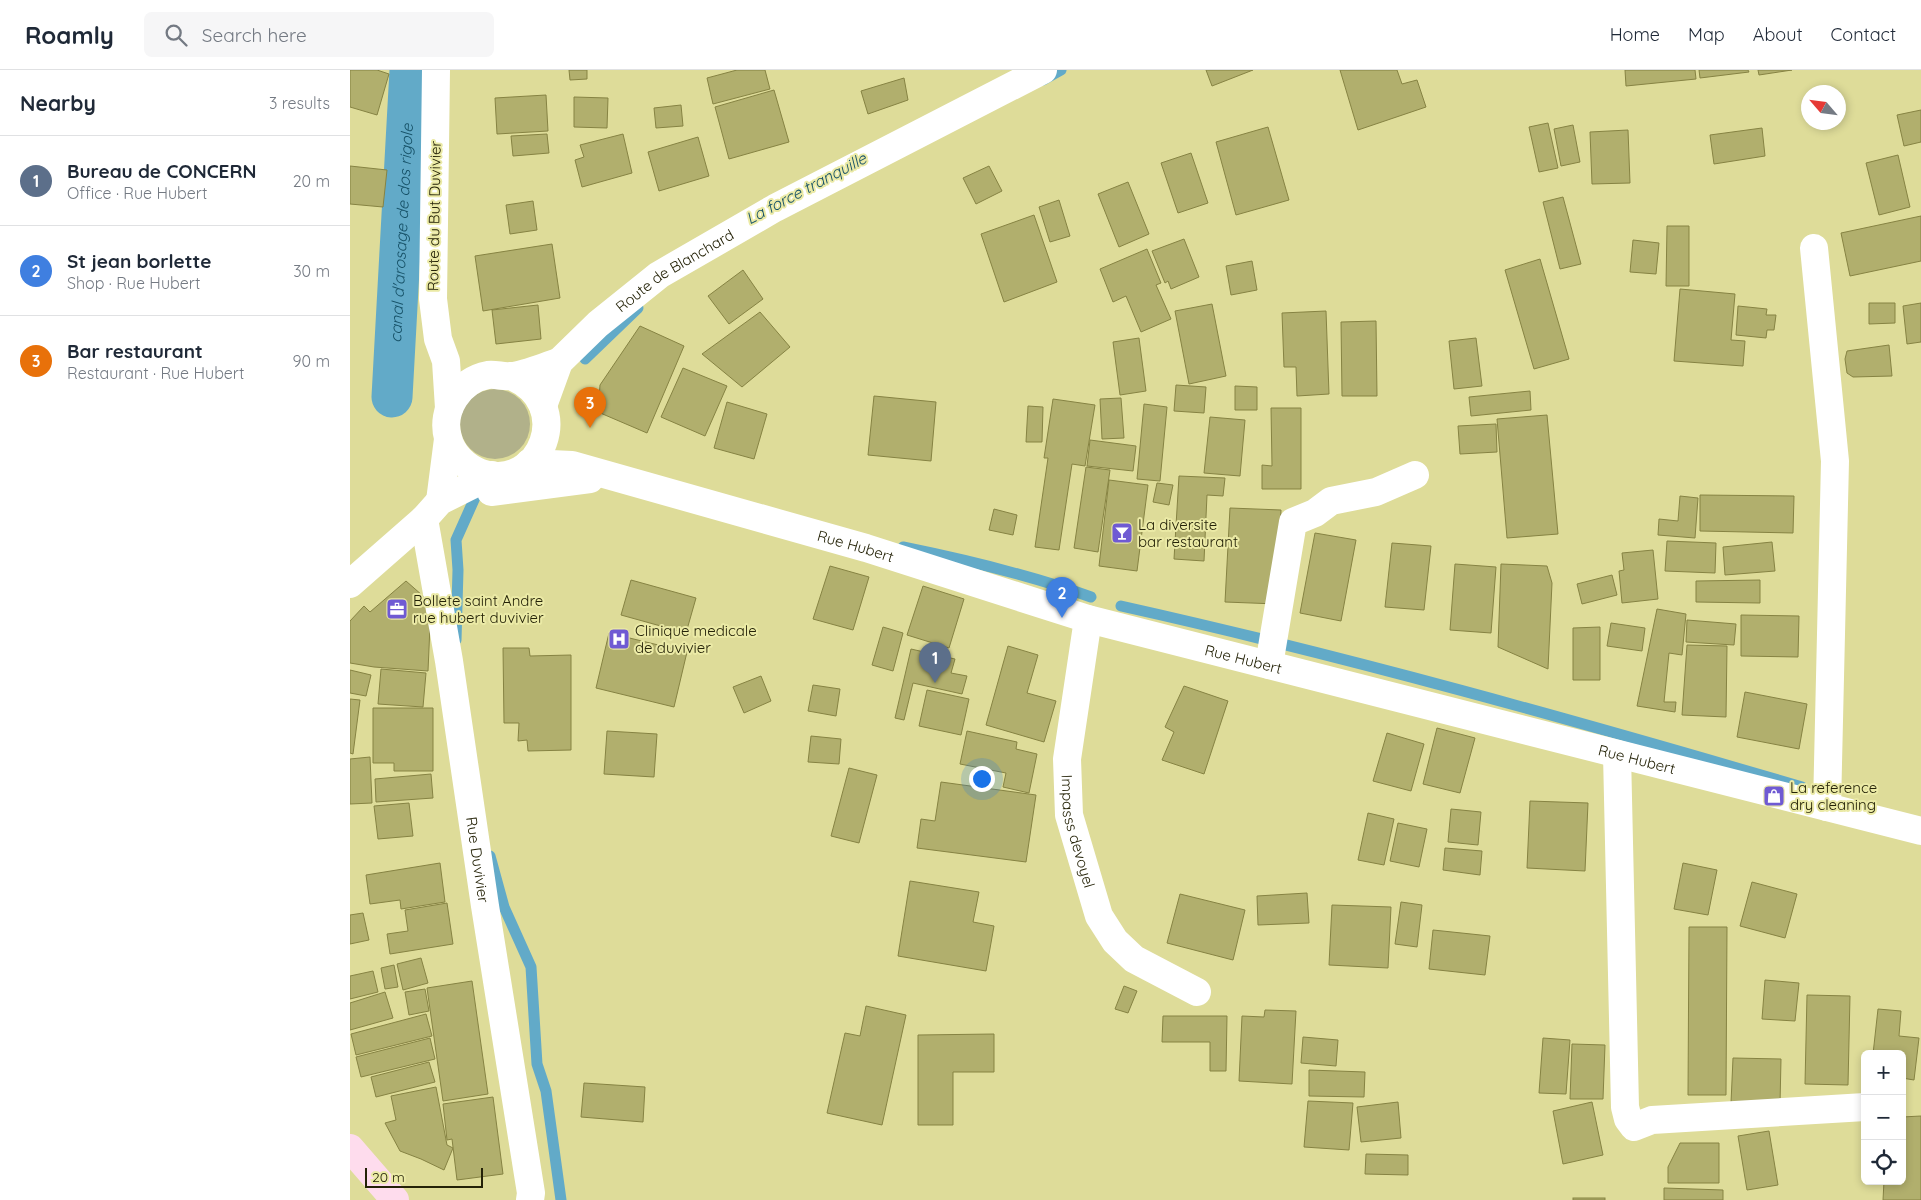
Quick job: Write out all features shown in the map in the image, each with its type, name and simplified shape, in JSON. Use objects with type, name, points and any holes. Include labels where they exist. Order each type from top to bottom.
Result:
[{"type":"main road","points":[[350,1148],[395,1200]]},
{"type":"street","name":"Route du But Duvivier","points":[[436,70],[433,300],[438,339],[446,361],[449,408]]},
{"type":"street","name":"Route de Blanchard","points":[[545,412],[559,362],[598,324],[659,275],[775,208],[1042,70]]},
{"type":"street","points":[[1814,248],[1835,461],[1827,807]]},
{"type":"street","points":[[446,361],[522,380],[538,396],[572,465]]},
{"type":"street","name":"Route de Blanchard","points":[[500,376],[559,362]]},
{"type":"street","points":[[492,475],[470,468],[460,460],[448,439],[447,419],[449,408],[460,390],[468,383],[500,376]]},
{"type":"street","points":[[350,584],[432,510],[492,475],[512,472],[529,463],[544,442],[547,430],[545,412]]},
{"type":"street","name":"Rue Duvivier","points":[[448,439],[432,510],[449,661],[485,906],[531,1193],[530,1200]]},
{"type":"street","name":"Rue Hubert","points":[[529,463],[572,465],[866,548],[1088,619],[1921,831]]},
{"type":"street","points":[[1269,665],[1293,522],[1315,513],[1331,501],[1376,492],[1415,475]]},
{"type":"street","points":[[432,510],[521,487],[613,476]]},
{"type":"street","name":"Impasss devoyel","points":[[1088,619],[1067,759],[1069,815],[1099,916],[1115,941],[1134,959],[1197,992]]},
{"type":"street","points":[[1618,754],[1625,1107],[1628,1119],[1634,1127],[1652,1120],[1861,1106]]},
{"type":"green space","points":[[495,389],[508,392],[520,399],[527,411],[530,424],[527,437],[520,449],[508,456],[495,459],[482,456],[470,449],[463,437],[460,424],[463,411],[470,399],[482,392]]},
{"type":"building","points":[[350,70],[377,70],[389,74],[377,115],[350,107]]},
{"type":"building","points":[[569,70],[587,70],[587,79],[570,80]]},
{"type":"building","points":[[737,70],[765,70],[770,89],[713,104],[707,78]]},
{"type":"building","points":[[1206,70],[1253,70],[1212,86]]},
{"type":"building","points":[[1340,70],[1397,70],[1402,84],[1417,80],[1426,107],[1358,130]]},
{"type":"building","points":[[1625,70],[1695,70],[1696,79],[1626,86]]},
{"type":"building","points":[[1699,70],[1748,70],[1749,72],[1700,78]]},
{"type":"building","points":[[1758,70],[1792,70],[1759,75]]},
{"type":"building","points":[[904,78],[908,100],[868,114],[861,91]]},
{"type":"building","points":[[774,90],[789,142],[729,159],[715,107]]},
{"type":"building","points":[[546,95],[548,131],[497,134],[495,98]]},
{"type":"building","points":[[574,97],[608,98],[607,128],[574,127]]},
{"type":"building","points":[[681,105],[683,126],[656,128],[654,108]]},
{"type":"building","points":[[1921,110],[1921,142],[1904,146],[1897,115]]},
{"type":"building","points":[[1548,123],[1558,168],[1539,172],[1529,127]]},
{"type":"building","points":[[1573,125],[1580,162],[1561,166],[1554,129]]},
{"type":"building","points":[[1268,127],[1289,200],[1236,215],[1216,142]]},
{"type":"building","points":[[1762,128],[1765,156],[1714,164],[1710,135]]},
{"type":"building","points":[[1628,130],[1630,183],[1592,184],[1590,132]]},
{"type":"building","points":[[547,134],[549,153],[513,156],[511,136]]},
{"type":"building","points":[[623,134],[632,173],[582,187],[575,160],[584,157],[580,145]]},
{"type":"building","points":[[698,137],[709,176],[659,191],[648,152]]},
{"type":"building","points":[[1191,153],[1208,203],[1178,213],[1161,163]]},
{"type":"building","points":[[1898,155],[1910,207],[1879,215],[1866,163]]},
{"type":"building","points":[[350,166],[387,170],[383,207],[350,204]]},
{"type":"building","points":[[989,166],[1002,191],[976,204],[963,178]]},
{"type":"building","points":[[1128,182],[1149,234],[1119,247],[1098,194]]},
{"type":"building","points":[[1563,197],[1581,264],[1560,269],[1543,202]]},
{"type":"building","points":[[1059,200],[1070,236],[1050,242],[1039,207]]},
{"type":"building","points":[[533,201],[537,230],[510,234],[506,205]]},
{"type":"building","points":[[1034,215],[1057,282],[1004,302],[981,234]]},
{"type":"building","points":[[1921,216],[1921,261],[1850,276],[1841,233]]},
{"type":"building","points":[[1667,226],[1689,226],[1689,286],[1666,286]]},
{"type":"building","points":[[1184,239],[1199,277],[1171,289],[1168,281],[1165,283],[1152,251]]},
{"type":"building","points":[[1633,240],[1659,243],[1656,274],[1630,272]]},
{"type":"building","points":[[552,244],[560,298],[483,311],[475,256]]},
{"type":"building","points":[[1147,249],[1161,283],[1156,285],[1171,319],[1141,332],[1126,296],[1113,302],[1100,269]]},
{"type":"building","points":[[1540,259],[1569,359],[1534,369],[1505,270]]},
{"type":"building","points":[[1252,261],[1257,290],[1231,295],[1226,266]]},
{"type":"building","points":[[743,270],[763,299],[729,324],[708,296]]},
{"type":"building","points":[[1680,289],[1735,294],[1731,340],[1745,341],[1743,366],[1674,361]]},
{"type":"building","points":[[1869,303],[1895,303],[1895,323],[1869,324]]},
{"type":"building","points":[[1921,303],[1921,342],[1907,344],[1903,306]]},
{"type":"building","points":[[1212,304],[1226,376],[1189,384],[1175,311]]},
{"type":"building","points":[[538,305],[541,339],[496,344],[492,310]]},
{"type":"building","points":[[1738,306],[1767,309],[1766,315],[1776,315],[1774,330],[1767,330],[1766,338],[1736,335]]},
{"type":"building","points":[[1326,311],[1329,394],[1297,396],[1296,367],[1284,367],[1282,313]]},
{"type":"building","points":[[760,312],[790,347],[742,387],[702,354]]},
{"type":"building","points":[[1376,321],[1377,396],[1342,396],[1341,322]]},
{"type":"building","points":[[640,326],[684,346],[647,433],[598,412],[600,385]]},
{"type":"building","points":[[1139,338],[1146,391],[1120,395],[1113,342]]},
{"type":"building","points":[[1476,338],[1482,386],[1454,389],[1449,341]]},
{"type":"building","points":[[1889,345],[1892,376],[1853,377],[1847,373],[1845,359],[1847,351]]},
{"type":"building","points":[[683,368],[727,386],[705,436],[661,417]]},
{"type":"building","points":[[1176,385],[1206,387],[1204,413],[1174,411]]},
{"type":"building","points":[[1235,386],[1257,387],[1257,410],[1235,410]]},
{"type":"building","points":[[1530,391],[1531,410],[1471,416],[1469,397]]},
{"type":"building","points":[[874,396],[936,402],[931,461],[868,455]]},
{"type":"building","points":[[1121,398],[1124,438],[1102,439],[1100,399]]},
{"type":"building","points":[[1053,399],[1095,405],[1085,466],[1072,464],[1059,550],[1035,547],[1048,458],[1044,458]]},
{"type":"building","points":[[727,402],[767,414],[754,459],[714,448]]},
{"type":"building","points":[[1144,404],[1167,407],[1160,481],[1137,479]]},
{"type":"building","points":[[1028,406],[1043,407],[1042,442],[1026,442]]},
{"type":"building","points":[[1271,408],[1301,408],[1301,489],[1262,489],[1262,465],[1272,466]]},
{"type":"building","points":[[1547,415],[1558,534],[1507,538],[1497,419]]},
{"type":"building","points":[[1210,417],[1245,420],[1240,476],[1204,473]]},
{"type":"building","points":[[1496,424],[1497,452],[1460,454],[1458,426]]},
{"type":"building","points":[[1090,440],[1136,446],[1133,471],[1087,466]]},
{"type":"building","points":[[1086,467],[1110,470],[1098,552],[1074,548]]},
{"type":"building","points":[[1179,476],[1225,478],[1223,496],[1207,495],[1204,561],[1174,559]]},
{"type":"building","points":[[1109,480],[1148,485],[1137,571],[1099,566]]},
{"type":"building","points":[[1157,483],[1173,485],[1169,505],[1153,502]]},
{"type":"building","points":[[1700,495],[1794,496],[1793,533],[1700,531]]},
{"type":"building","points":[[1680,496],[1698,498],[1695,538],[1658,535],[1659,519],[1678,521]]},
{"type":"building","points":[[1230,508],[1281,510],[1277,604],[1225,602]]},
{"type":"building","points":[[994,509],[1017,515],[1013,535],[989,530]]},
{"type":"building","points":[[1315,533],[1356,540],[1341,621],[1300,613]]},
{"type":"building","points":[[1667,541],[1716,543],[1715,573],[1665,571]]},
{"type":"building","points":[[1772,542],[1775,571],[1725,575],[1723,547]]},
{"type":"building","points":[[1392,543],[1431,546],[1424,610],[1385,607]]},
{"type":"building","points":[[1653,550],[1658,599],[1622,603],[1619,571],[1624,570],[1622,553]]},
{"type":"building","points":[[1455,564],[1496,567],[1491,633],[1450,630]]},
{"type":"building","points":[[1501,564],[1547,566],[1552,583],[1548,669],[1498,647]]},
{"type":"building","points":[[830,566],[869,577],[853,630],[813,619]]},
{"type":"building","points":[[1612,575],[1617,595],[1582,604],[1577,584]]},
{"type":"building","points":[[631,580],[696,598],[686,633],[621,615]]},
{"type":"building","points":[[1760,580],[1760,603],[1696,602],[1696,581]]},
{"type":"building","points":[[406,581],[431,603],[428,671],[374,667],[350,663],[350,621],[364,606],[370,612]]},
{"type":"building","points":[[923,586],[964,599],[949,648],[907,635]]},
{"type":"building","points":[[1657,609],[1686,614],[1682,655],[1669,653],[1664,702],[1676,702],[1675,712],[1637,706]]},
{"type":"building","points":[[1741,615],[1799,616],[1798,657],[1741,656]]},
{"type":"building","points":[[1687,620],[1736,624],[1734,645],[1686,642]]},
{"type":"building","points":[[1611,623],[1645,628],[1642,651],[1607,646]]},
{"type":"building","points":[[883,627],[903,633],[893,671],[872,665]]},
{"type":"building","points":[[1600,627],[1600,680],[1573,680],[1573,628]]},
{"type":"building","points":[[609,633],[687,652],[674,707],[596,688]]},
{"type":"building","points":[[1687,645],[1727,646],[1726,717],[1682,715]]},
{"type":"building","points":[[1008,646],[1038,655],[1027,693],[1056,701],[1044,742],[986,725]]},
{"type":"building","points":[[503,648],[529,648],[530,656],[571,655],[571,750],[528,751],[527,740],[518,741],[519,723],[504,723]]},
{"type":"building","points":[[911,649],[955,659],[951,673],[967,676],[962,694],[913,683],[904,720],[895,718]]},
{"type":"building","points":[[381,669],[426,673],[423,707],[378,704]]},
{"type":"building","points":[[350,670],[371,675],[366,696],[350,693]]},
{"type":"building","points":[[761,676],[771,701],[744,713],[733,687]]},
{"type":"building","points":[[813,685],[840,689],[836,716],[808,711]]},
{"type":"building","points":[[1184,686],[1228,701],[1204,774],[1162,760],[1174,732],[1165,727]]},
{"type":"building","points":[[927,690],[969,699],[961,735],[919,726]]},
{"type":"building","points":[[1745,692],[1807,704],[1799,749],[1737,737]]},
{"type":"building","points":[[350,699],[360,700],[353,754],[350,753]]},
{"type":"building","points":[[373,708],[433,708],[433,771],[394,771],[394,763],[373,763]]},
{"type":"building","points":[[1437,728],[1475,738],[1460,793],[1423,784]]},
{"type":"building","points":[[607,731],[657,734],[654,777],[604,774]]},
{"type":"building","points":[[967,731],[1017,742],[1016,749],[1037,754],[1029,793],[1003,787],[1006,773],[960,764]]},
{"type":"building","points":[[1387,733],[1424,744],[1411,791],[1373,781]]},
{"type":"building","points":[[811,736],[841,739],[839,764],[808,762]]},
{"type":"building","points":[[370,757],[372,803],[350,804],[350,759]]},
{"type":"building","points":[[849,768],[877,775],[859,843],[831,836]]},
{"type":"building","points":[[431,774],[433,798],[376,802],[375,779]]},
{"type":"building","points":[[941,782],[1036,795],[1026,862],[917,848],[921,819],[935,821]]},
{"type":"building","points":[[1530,801],[1588,803],[1585,871],[1527,868]]},
{"type":"building","points":[[409,803],[413,836],[378,839],[374,806]]},
{"type":"building","points":[[1451,809],[1481,812],[1478,845],[1448,842]]},
{"type":"building","points":[[1368,813],[1394,819],[1384,865],[1358,860]]},
{"type":"building","points":[[1398,823],[1427,829],[1419,867],[1390,861]]},
{"type":"building","points":[[1445,848],[1482,851],[1480,875],[1443,870]]},
{"type":"building","points":[[440,863],[445,902],[401,909],[400,900],[370,904],[366,875]]},
{"type":"building","points":[[1683,863],[1717,870],[1708,915],[1674,909]]},
{"type":"building","points":[[910,881],[979,892],[973,922],[994,926],[986,971],[898,956]]},
{"type":"building","points":[[1752,882],[1797,894],[1785,938],[1740,926]]},
{"type":"building","points":[[1307,893],[1309,923],[1258,925],[1257,896]]},
{"type":"building","points":[[1180,894],[1245,910],[1233,960],[1167,943]]},
{"type":"building","points":[[1401,902],[1422,905],[1417,947],[1395,944]]},
{"type":"building","points":[[447,903],[453,944],[390,954],[387,934],[408,931],[405,910]]},
{"type":"building","points":[[1332,905],[1391,907],[1388,968],[1329,965]]},
{"type":"building","points":[[363,913],[369,940],[350,944],[350,915]]},
{"type":"building","points":[[1689,927],[1727,927],[1726,1095],[1688,1095]]},
{"type":"building","points":[[1433,930],[1490,936],[1485,975],[1429,969]]},
{"type":"building","points":[[421,958],[428,983],[403,990],[397,964]]},
{"type":"building","points":[[394,965],[398,987],[385,989],[381,968]]},
{"type":"building","points":[[373,971],[378,992],[350,999],[350,976]]},
{"type":"building","points":[[1765,980],[1799,983],[1795,1021],[1762,1019]]},
{"type":"building","points":[[472,981],[488,1094],[443,1101],[427,988]]},
{"type":"building","points":[[1124,986],[1137,991],[1128,1013],[1115,1009]]},
{"type":"building","points":[[425,989],[429,1011],[409,1015],[405,992]]},
{"type":"building","points":[[385,992],[393,1018],[350,1030],[350,1003]]},
{"type":"building","points":[[1807,995],[1850,996],[1848,1085],[1805,1084]]},
{"type":"building","points":[[866,1006],[906,1015],[882,1125],[827,1113],[845,1033],[860,1036]]},
{"type":"building","points":[[1878,1009],[1901,1011],[1899,1036],[1919,1038],[1914,1080],[1906,1079],[1906,1050],[1873,1050]]},
{"type":"building","points":[[1265,1010],[1296,1011],[1292,1084],[1239,1081],[1242,1016],[1264,1017]]},
{"type":"building","points":[[426,1014],[432,1036],[356,1055],[351,1034]]},
{"type":"building","points":[[1163,1016],[1227,1016],[1226,1071],[1210,1071],[1210,1042],[1162,1042]]},
{"type":"building","points":[[994,1034],[994,1072],[953,1072],[953,1125],[918,1125],[918,1035]]},
{"type":"building","points":[[1303,1037],[1338,1040],[1336,1066],[1301,1063]]},
{"type":"building","points":[[430,1038],[435,1059],[361,1077],[356,1057]]},
{"type":"building","points":[[1543,1038],[1570,1040],[1566,1094],[1539,1093]]},
{"type":"building","points":[[1572,1044],[1605,1045],[1603,1099],[1570,1099]]},
{"type":"building","points":[[1733,1058],[1781,1059],[1780,1104],[1731,1103]]},
{"type":"building","points":[[429,1062],[435,1082],[376,1097],[371,1077]]},
{"type":"building","points":[[1309,1070],[1365,1072],[1364,1097],[1309,1096]]},
{"type":"building","points":[[584,1083],[645,1087],[643,1122],[581,1117]]},
{"type":"building","points":[[436,1087],[447,1145],[453,1148],[444,1170],[400,1151],[385,1123],[396,1120],[391,1096]]},
{"type":"building","points":[[493,1097],[503,1174],[457,1180],[452,1139],[447,1140],[443,1104]]},
{"type":"building","points":[[1308,1101],[1353,1103],[1349,1150],[1304,1147]]},
{"type":"building","points":[[1398,1102],[1401,1138],[1361,1142],[1357,1107]]},
{"type":"building","points":[[1592,1102],[1603,1155],[1563,1164],[1553,1111]]},
{"type":"building","points":[[1921,1116],[1921,1200],[1883,1200],[1884,1185],[1906,1185],[1906,1117]]},
{"type":"building","points":[[1769,1131],[1778,1185],[1747,1190],[1738,1136]]},
{"type":"building","points":[[1680,1143],[1719,1143],[1719,1183],[1668,1183],[1668,1167]]},
{"type":"building","points":[[1366,1154],[1408,1155],[1408,1175],[1365,1174]]},
{"type":"building","points":[[1664,1188],[1723,1190],[1723,1200],[1664,1200]]},
{"type":"building","points":[[1573,1198],[1605,1198],[1605,1200],[1573,1200]]},
{"type":"waterway","name":"canal d'arosage de dos rigole","points":[[392,397],[410,70]]},
{"type":"waterway","name":"La force tranquille","points":[[1043,80],[1061,70]]},
{"type":"waterway","name":"La force tranquille","points":[[585,359],[638,308]]},
{"type":"waterway","points":[[456,640],[458,570],[456,540],[477,493],[483,490]]},
{"type":"waterway","points":[[903,547],[998,569],[1091,597]]},
{"type":"waterway","points":[[1121,606],[1378,668],[1633,738],[1802,787]]},
{"type":"waterway","points":[[490,856],[504,907],[531,967],[537,1064],[546,1091],[561,1200]]},
{"type":"place","name":"Bar restaurant","points":[[590,428]]},
{"type":"place","name":"La diversite bar restaurant","points":[[1122,533]]},
{"type":"place","name":"Bollete saint Andre rue hubert duvivier","points":[[397,609]]},
{"type":"place","name":"St jean borlette","points":[[1062,618]]},
{"type":"place","name":"Clinique medicale de duvivier","points":[[619,639]]},
{"type":"place","name":"Bureau de CONCERN","points":[[935,683]]},
{"type":"place","name":"La reference dry cleaning","points":[[1774,796]]}]
